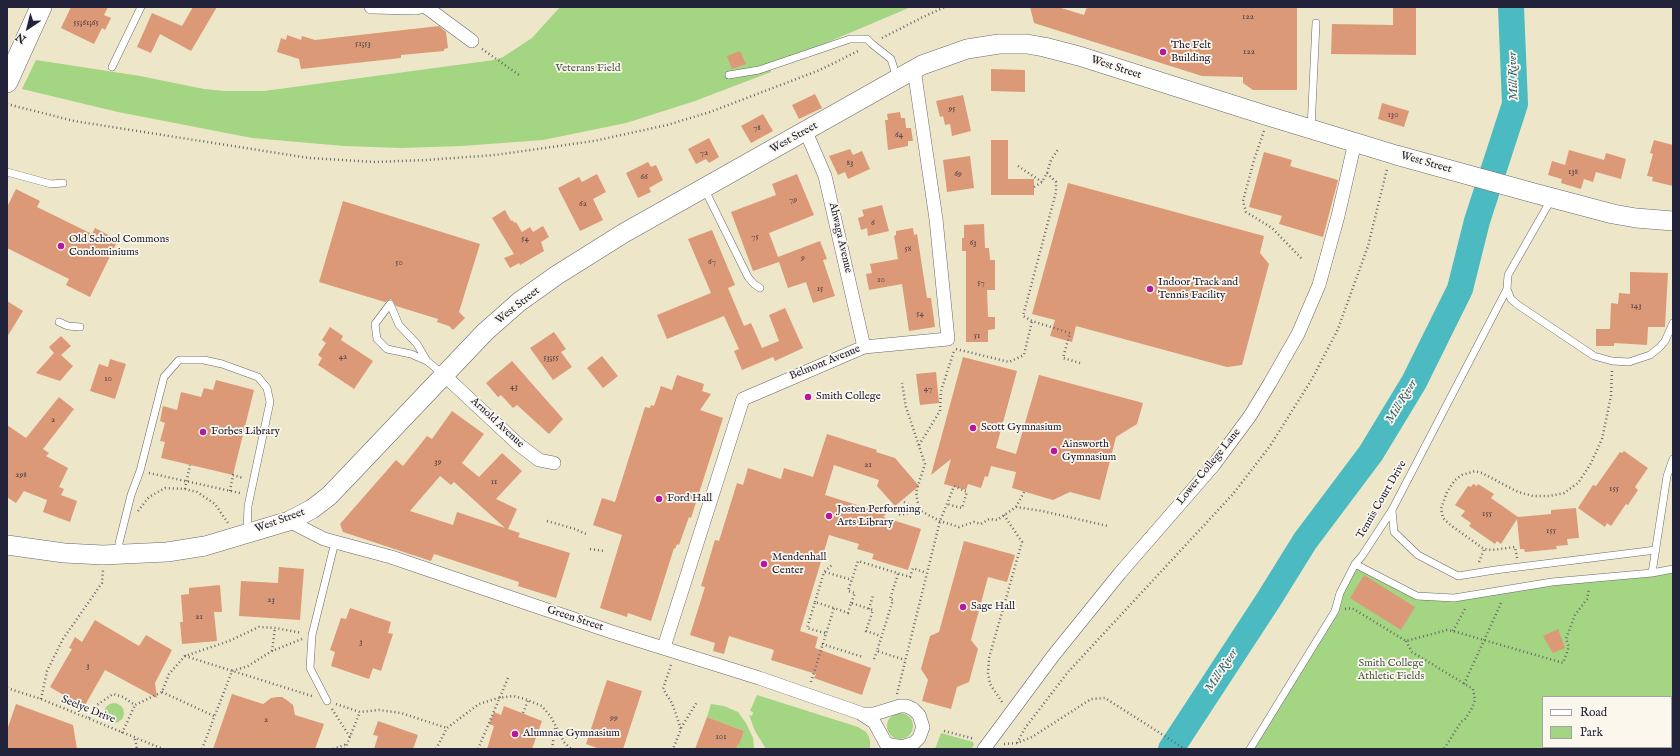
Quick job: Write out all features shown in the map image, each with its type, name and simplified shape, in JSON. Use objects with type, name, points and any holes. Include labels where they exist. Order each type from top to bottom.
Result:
[{"type":"main road","points":[[7,82],[41,7]]},
{"type":"main road","name":"West Street","points":[[7,545],[64,553],[119,555],[168,552],[204,546],[238,530],[289,521],[312,509],[329,496],[445,376],[485,332],[519,302],[557,275],[624,233],[806,132],[914,69],[935,59],[967,49],[999,44],[1027,44],[1080,56],[1311,129],[1530,192],[1613,214],[1636,218],[1673,221]]},
{"type":"street","points":[[371,7],[420,7]]},
{"type":"street","points":[[426,7],[472,41]]},
{"type":"street","name":"Belmont Avenue","points":[[664,648],[743,399],[864,347],[948,339],[936,219],[914,69]]},
{"type":"street","name":"Ahwaga Avenue","points":[[806,132],[825,176],[864,347]]},
{"type":"street","name":"Lower College Lane","points":[[984,749],[1053,656],[1120,573],[1213,466],[1250,416],[1270,384],[1298,334],[1319,285],[1331,245],[1355,142]]},
{"type":"street","name":"Arnold Avenue","points":[[445,376],[518,444],[539,460],[554,464]]},
{"type":"street","name":"Green Street","points":[[289,521],[324,539],[391,556],[612,632],[759,678],[863,714],[874,722],[888,746],[902,747],[914,742],[918,738],[923,726],[919,715],[913,709],[906,706],[900,706],[874,714],[863,714]]},
{"type":"lane","points":[[112,67],[141,7]]},
{"type":"lane","points":[[1311,129],[1316,23]]},
{"type":"lane","points":[[729,75],[758,70],[850,38],[867,39],[891,59],[898,79]]},
{"type":"lane","points":[[7,172],[51,184],[63,183]]},
{"type":"lane","points":[[704,188],[748,277],[760,288]]},
{"type":"lane","name":"Tennis Court Drive","points":[[1250,749],[1335,611],[1340,593],[1355,564],[1362,556],[1392,510],[1506,289],[1508,275],[1552,198]]},
{"type":"lane","points":[[1506,289],[1511,300],[1518,305],[1594,356],[1612,361],[1629,362],[1650,355],[1665,341],[1673,323]]},
{"type":"lane","points":[[427,361],[417,344],[399,324],[390,304],[375,324],[377,339],[387,349],[411,354],[427,361],[445,376]]},
{"type":"lane","points":[[58,322],[68,326],[80,327]]},
{"type":"lane","points":[[119,555],[119,543],[131,495],[140,470],[164,377],[179,360],[204,360],[222,364],[258,377],[267,388],[270,402],[254,480],[238,530]]},
{"type":"lane","points":[[1652,573],[1667,476],[1673,459]]},
{"type":"lane","points":[[1392,510],[1394,532],[1418,555],[1458,576],[1656,550]]},
{"type":"lane","points":[[327,701],[310,668],[312,635],[335,542]]},
{"type":"lane","points":[[1355,564],[1417,596],[1454,598],[1552,582],[1652,573],[1673,569]]},
{"type":"path","points":[[881,39],[923,16],[945,7]]},
{"type":"path","points":[[472,41],[519,75]]},
{"type":"path","points":[[7,104],[74,121],[309,158],[376,162],[426,160],[494,155],[579,143],[667,125],[710,112],[820,70],[860,50]]},
{"type":"path","points":[[1266,126],[1254,160],[1243,200],[1246,212],[1272,228],[1303,260]]},
{"type":"path","points":[[1034,187],[1042,182],[1047,173],[1051,160],[1059,148]]},
{"type":"path","points":[[1018,166],[1042,182]]},
{"type":"path","points":[[1047,173],[1056,182],[1056,192],[1023,316],[1032,321],[1070,333],[1063,358],[1080,363]]},
{"type":"path","points":[[919,446],[940,410],[941,391],[955,348],[1008,362],[1024,355],[1032,321]]},
{"type":"path","points":[[1519,567],[1515,547],[1492,550],[1484,549],[1443,518],[1441,509],[1447,492],[1455,480],[1462,474],[1475,471],[1482,473],[1518,492],[1533,496],[1549,496],[1564,493],[1578,483],[1590,465],[1602,440],[1611,396],[1612,361]]},
{"type":"path","points":[[902,382],[906,407],[925,464],[916,492],[919,510]]},
{"type":"path","points":[[185,489],[190,465]]},
{"type":"path","points":[[140,470],[250,495]]},
{"type":"path","points":[[230,491],[233,475],[254,480]]},
{"type":"path","points":[[896,698],[940,521],[954,486],[968,492],[962,508],[947,504]]},
{"type":"path","points":[[137,512],[149,497],[165,488],[185,489],[197,492],[215,504],[238,530]]},
{"type":"path","points":[[904,502],[940,521],[958,528],[974,522],[981,524],[989,519],[997,520],[1016,507],[1024,492]]},
{"type":"path","points":[[1016,507],[1042,511],[1108,526]]},
{"type":"path","points":[[889,508],[901,515],[919,510]]},
{"type":"path","points":[[1004,515],[1022,542],[989,658],[988,673],[990,684],[1005,706]]},
{"type":"path","points":[[547,521],[575,529],[588,535]]},
{"type":"path","points":[[590,549],[604,551]]},
{"type":"path","points":[[815,602],[848,612],[854,593],[848,591],[858,561],[910,578],[913,568],[926,573]]},
{"type":"path","points":[[825,633],[807,628],[824,572],[833,564]]},
{"type":"path","points":[[824,572],[852,580]]},
{"type":"path","points":[[874,659],[893,600],[890,600],[898,574]]},
{"type":"path","points":[[41,699],[47,671],[63,639],[102,582],[103,578]]},
{"type":"path","points":[[1406,641],[1447,630],[1563,663],[1569,647],[1566,639],[1575,615],[1587,599],[1591,579]]},
{"type":"path","points":[[1464,684],[1507,590]]},
{"type":"path","points":[[869,608],[873,595]]},
{"type":"path","points":[[1453,631],[1472,596]]},
{"type":"path","points":[[851,603],[873,610],[866,631],[881,636]]},
{"type":"path","points":[[810,684],[834,608]]},
{"type":"path","points":[[1335,611],[1352,608],[1406,641],[1412,652],[1473,689],[1475,700],[1471,710],[1461,722],[1444,749]]},
{"type":"path","points":[[122,733],[135,705],[162,692],[169,674],[185,656],[229,641],[259,627],[275,628],[312,635]]},
{"type":"path","points":[[272,651],[275,628]]},
{"type":"path","points":[[232,671],[248,666],[272,651],[312,635]]},
{"type":"path","points":[[822,644],[863,657]]},
{"type":"path","points":[[877,651],[905,660]]},
{"type":"path","points":[[185,656],[360,712],[379,710],[402,713],[448,728]]},
{"type":"path","points":[[671,664],[663,689],[672,702],[681,729]]},
{"type":"path","points":[[202,749],[232,671]]},
{"type":"path","points":[[478,749],[498,698],[508,678]]},
{"type":"path","name":"Seelye Drive","points":[[7,688],[41,699],[163,749]]},
{"type":"path","points":[[162,692],[214,716]]},
{"type":"path","points":[[89,718],[97,705],[113,694],[123,697],[135,705]]},
{"type":"path","points":[[436,749],[448,728],[479,704],[498,698],[513,696],[542,706],[551,717],[564,742],[571,749]]},
{"type":"path","points":[[1001,745],[1017,743],[1032,737],[1091,699],[1105,698],[1185,749]]},
{"type":"path","points":[[523,713],[528,700]]},
{"type":"path","points":[[327,701],[350,737]]},
{"type":"path","points":[[670,749],[674,748],[681,729],[697,702]]},
{"type":"path","points":[[345,749],[360,712]]},
{"type":"path","points":[[552,749],[556,728]]},
{"type":"path","points":[[944,731],[974,739]]},
{"type":"path","points":[[134,738],[137,749]]},
{"type":"path","points":[[333,749],[348,744]]},
{"type":"green space","name":"Veterans Field","points":[[560,7],[911,7],[769,67],[771,72],[695,101],[626,123],[543,140],[462,146],[401,148],[344,146],[252,138],[118,112],[22,89],[36,60],[140,76],[204,89],[224,91],[264,91],[494,60],[503,57],[532,38]]},
{"type":"green space","name":"Smith College Athletic Fields","points":[[1355,564],[1417,596],[1454,598],[1673,569],[1673,749],[1250,749],[1335,611]]},
{"type":"green space","points":[[757,695],[858,727],[866,732],[869,737],[870,749],[766,749],[755,731],[749,715],[752,716],[753,712],[750,711]]},
{"type":"green space","points":[[114,703],[121,706],[124,713],[121,720],[114,723],[107,720],[104,713],[107,706]]},
{"type":"green space","points":[[711,704],[724,706],[738,712],[746,723],[753,738],[754,749],[736,749],[744,731],[707,717]]},
{"type":"green space","points":[[900,713],[909,717],[913,726],[909,735],[900,739],[891,735],[887,726],[891,717]]},
{"type":"green space","points":[[941,733],[973,742],[974,745],[971,749],[935,749]]},
{"type":"building","points":[[71,7],[108,7],[104,15],[111,18],[105,30],[102,28],[94,44],[61,28]]},
{"type":"building","points":[[193,7],[217,7],[191,51],[160,34],[151,53],[137,47],[152,13],[182,26]]},
{"type":"building","points":[[1030,7],[1058,7],[1084,15],[1087,7],[1297,7],[1297,90],[1253,90],[1243,83],[1243,77],[1202,76],[1034,23]]},
{"type":"building","points":[[1393,7],[1416,7],[1416,55],[1331,54],[1332,24],[1393,25]]},
{"type":"building","points":[[439,26],[446,32],[448,48],[444,49],[444,51],[401,55],[401,58],[301,69],[299,59],[277,52],[281,38],[286,40],[287,35],[301,40],[302,36],[315,40]]},
{"type":"building","points":[[740,51],[746,64],[732,69],[727,56]]},
{"type":"building","points":[[991,69],[1025,70],[1025,92],[991,91]]},
{"type":"building","points":[[815,94],[822,108],[799,119],[792,105]]},
{"type":"building","points":[[963,95],[971,131],[952,136],[950,124],[945,125],[943,116],[940,117],[936,101]]},
{"type":"building","points":[[1382,103],[1409,111],[1404,127],[1378,119]]},
{"type":"building","points":[[900,112],[901,118],[905,118],[906,128],[911,128],[913,141],[908,141],[908,146],[888,150],[885,120],[888,120],[887,114]]},
{"type":"building","points":[[763,114],[773,131],[751,143],[741,126]]},
{"type":"building","points":[[709,138],[719,157],[709,163],[706,159],[696,164],[688,149]]},
{"type":"building","points":[[991,140],[1008,140],[1008,179],[1034,179],[1034,195],[991,195]]},
{"type":"building","points":[[1654,140],[1673,145],[1673,186],[1652,181],[1653,177],[1647,176],[1653,154],[1650,153]]},
{"type":"building","points":[[850,149],[853,155],[862,151],[870,169],[848,179],[845,172],[838,175],[829,156]]},
{"type":"building","points":[[1569,150],[1604,160],[1606,153],[1626,159],[1621,179],[1596,172],[1593,182],[1584,179],[1581,189],[1561,183],[1562,179],[1548,175],[1552,161],[1565,165]]},
{"type":"building","points":[[1264,152],[1292,160],[1290,166],[1338,180],[1323,237],[1279,224],[1282,216],[1249,207]]},
{"type":"building","points":[[970,156],[974,188],[947,192],[943,160]]},
{"type":"building","points":[[648,162],[651,167],[656,165],[663,180],[649,188],[651,192],[638,198],[626,173]]},
{"type":"building","points":[[597,174],[606,192],[593,199],[603,220],[580,231],[558,188],[579,177],[582,182]]},
{"type":"building","points":[[797,174],[814,215],[769,233],[778,257],[820,241],[827,259],[823,260],[835,296],[813,303],[806,282],[788,288],[779,262],[753,271],[731,212],[776,195],[772,184]]},
{"type":"building","name":"Indoor Track and Tennis Facility","points":[[1068,183],[1264,236],[1260,253],[1269,264],[1242,365],[1227,367],[1076,326],[1072,342],[1050,336],[1055,320],[1032,314]]},
{"type":"building","name":"Old School Commons Condominiums","points":[[16,189],[40,201],[37,207],[92,234],[95,228],[118,240],[90,297],[66,285],[69,279],[7,248],[7,207]]},
{"type":"building","points":[[343,201],[480,244],[459,312],[465,318],[453,330],[449,326],[437,322],[438,319],[396,306],[391,299],[385,302],[319,282]]},
{"type":"building","points":[[882,205],[889,231],[868,236],[867,228],[861,230],[858,218],[864,216],[862,210]]},
{"type":"building","points":[[505,210],[511,221],[516,222],[522,232],[530,227],[533,232],[543,226],[549,237],[541,242],[544,251],[520,265],[519,263],[510,268],[504,258],[514,254],[492,218]]},
{"type":"building","points":[[984,224],[985,248],[989,248],[990,260],[995,260],[995,290],[987,290],[988,317],[995,317],[995,329],[988,330],[988,342],[966,342],[966,251],[962,251],[962,238],[964,238],[964,225]]},
{"type":"building","points":[[913,228],[914,235],[917,234],[927,298],[931,298],[935,327],[909,331],[902,284],[869,290],[866,274],[872,273],[870,264],[898,259],[894,236],[896,235],[896,231]]},
{"type":"building","points":[[712,230],[735,285],[728,288],[744,326],[751,323],[762,348],[779,341],[769,315],[785,308],[803,348],[775,361],[773,357],[742,370],[734,351],[739,349],[724,316],[667,339],[657,315],[711,293],[688,239]]},
{"type":"building","points":[[1630,272],[1668,273],[1665,327],[1648,327],[1647,345],[1614,343],[1614,346],[1596,346],[1596,329],[1610,329],[1611,303],[1618,304],[1619,293],[1630,294]]},
{"type":"building","points":[[7,301],[23,311],[7,337]]},
{"type":"building","points":[[330,327],[343,336],[341,340],[373,361],[354,389],[318,365],[322,358],[318,355],[326,343],[322,340]]},
{"type":"building","points":[[554,332],[566,349],[561,352],[572,367],[553,380],[530,348]]},
{"type":"building","points":[[61,336],[71,346],[61,355],[73,366],[60,381],[36,373],[54,353],[49,347]]},
{"type":"building","points":[[602,356],[618,376],[603,388],[587,368]]},
{"type":"building","name":"Ainsworth Gymnasium","points":[[963,357],[1017,371],[996,448],[1016,454],[1039,375],[1143,403],[1137,424],[1116,437],[1100,500],[1070,492],[1053,500],[1012,488],[1016,472],[991,466],[988,477],[985,476],[981,488],[968,484],[966,490],[944,484],[951,459],[931,475]]},
{"type":"building","points":[[110,359],[126,364],[115,399],[90,391],[99,364],[108,367]]},
{"type":"building","points":[[512,361],[563,419],[549,434],[517,405],[513,408],[501,395],[498,397],[486,383]]},
{"type":"building","points":[[936,372],[939,403],[920,405],[916,374]]},
{"type":"building","name":"Ford Hall","points":[[677,375],[704,384],[702,391],[711,394],[700,410],[723,418],[691,518],[689,517],[679,545],[677,544],[675,549],[674,548],[651,621],[628,613],[627,617],[600,608],[622,535],[593,525],[602,498],[615,502],[645,407],[650,408],[651,405],[654,406],[661,386],[672,390]]},
{"type":"building","name":"Forbes Library","points":[[216,380],[254,390],[233,475],[161,458],[165,442],[160,441],[165,423],[160,421],[163,406],[177,410],[181,392],[201,397],[204,388],[213,390]]},
{"type":"building","points":[[59,397],[74,409],[43,449],[49,453],[46,456],[68,468],[59,487],[64,489],[61,495],[77,501],[70,522],[43,512],[47,500],[24,491],[16,503],[7,497],[7,425],[26,438]]},
{"type":"building","points":[[452,411],[484,434],[462,463],[479,477],[502,453],[522,471],[496,499],[517,509],[508,529],[520,533],[518,537],[570,553],[556,598],[518,586],[519,582],[434,554],[431,561],[343,532],[340,524],[396,460],[403,466],[427,436],[432,439]],"holes":[[[440,476],[451,485],[454,482],[505,528],[457,512],[453,525],[410,511]]]},
{"type":"building","name":"Mendenhall Center","points":[[827,434],[877,450],[876,452],[895,458],[919,486],[895,506],[877,486],[879,480],[834,465],[825,495],[886,514],[883,517],[921,529],[908,570],[872,559],[874,554],[857,549],[859,544],[829,535],[800,631],[818,637],[815,648],[871,668],[862,695],[814,678],[816,674],[771,660],[774,650],[729,636],[724,654],[713,651],[715,643],[690,635],[705,587],[701,586],[715,540],[719,541],[737,483],[743,485],[748,468],[781,479],[784,468],[813,477]]},
{"type":"building","points":[[1624,451],[1648,468],[1635,487],[1638,490],[1628,505],[1626,504],[1611,526],[1607,523],[1605,527],[1578,508],[1593,485],[1596,486],[1620,452],[1622,453]]},
{"type":"building","points":[[1473,484],[1477,486],[1478,484],[1494,494],[1491,498],[1518,517],[1551,514],[1551,510],[1576,508],[1579,538],[1567,539],[1568,545],[1556,546],[1557,549],[1525,552],[1524,549],[1520,549],[1517,519],[1501,544],[1497,541],[1495,544],[1469,526],[1471,523],[1461,516],[1465,511],[1455,505],[1468,486],[1471,487]]},
{"type":"building","name":"Sage Hall","points":[[964,541],[1015,555],[1007,582],[988,577],[971,640],[978,649],[969,682],[957,687],[951,709],[922,701],[928,680],[921,669],[930,636],[939,632]]},
{"type":"building","points":[[279,567],[304,569],[300,620],[239,616],[241,581],[278,583]]},
{"type":"building","points":[[1364,575],[1415,607],[1401,630],[1350,598]]},
{"type":"building","points":[[220,585],[222,612],[214,612],[217,641],[182,644],[180,622],[183,622],[181,595],[189,594],[189,588]]},
{"type":"building","points":[[350,608],[391,622],[388,633],[393,634],[381,671],[373,668],[369,679],[331,666],[335,652],[330,650],[341,618],[346,619]]},
{"type":"building","points":[[95,620],[139,646],[146,635],[172,650],[155,683],[157,698],[105,670],[84,707],[50,687],[72,649],[69,648],[75,637],[82,642]]},
{"type":"building","points":[[1558,629],[1565,648],[1553,653],[1543,636]]},
{"type":"building","points":[[607,680],[642,691],[623,749],[600,749],[586,744]]},
{"type":"building","points":[[232,694],[263,704],[271,698],[282,697],[293,705],[295,715],[324,724],[315,749],[213,749]]},
{"type":"building","points":[[16,704],[73,725],[77,749],[7,749],[7,730]]},
{"type":"building","name":"Alumnae Gymnasium","points":[[504,706],[542,721],[532,749],[487,749],[494,726],[489,724],[494,712],[501,715]]},
{"type":"building","points":[[707,717],[744,731],[736,749],[695,749]]},
{"type":"building","points":[[378,721],[418,735],[413,749],[374,749],[378,736],[373,735]]},
{"type":"waterway","name":"Mill River","points":[[1171,749],[1305,541],[1371,453],[1414,382],[1460,289],[1477,221],[1515,104],[1511,7]]},
{"type":"place","name":"The Felt Building","points":[[1163,52]]},
{"type":"place","name":"Old School Commons Condominiums","points":[[61,246]]},
{"type":"place","name":"Indoor Track and Tennis Facility","points":[[1150,289]]},
{"type":"place","name":"Smith College","points":[[808,397]]},
{"type":"place","name":"Scott Gymnasium","points":[[973,428]]},
{"type":"place","name":"Forbes Library","points":[[203,432]]},
{"type":"place","name":"Ainsworth Gymnasium","points":[[1054,451]]},
{"type":"place","name":"Ford Hall","points":[[659,499]]},
{"type":"place","name":"Josten Performing Arts Library","points":[[829,516]]},
{"type":"place","name":"Mendenhall Center","points":[[764,564]]},
{"type":"place","name":"Sage Hall","points":[[963,607]]},
{"type":"place","name":"Alumnae Gymnasium","points":[[515,734]]}]
